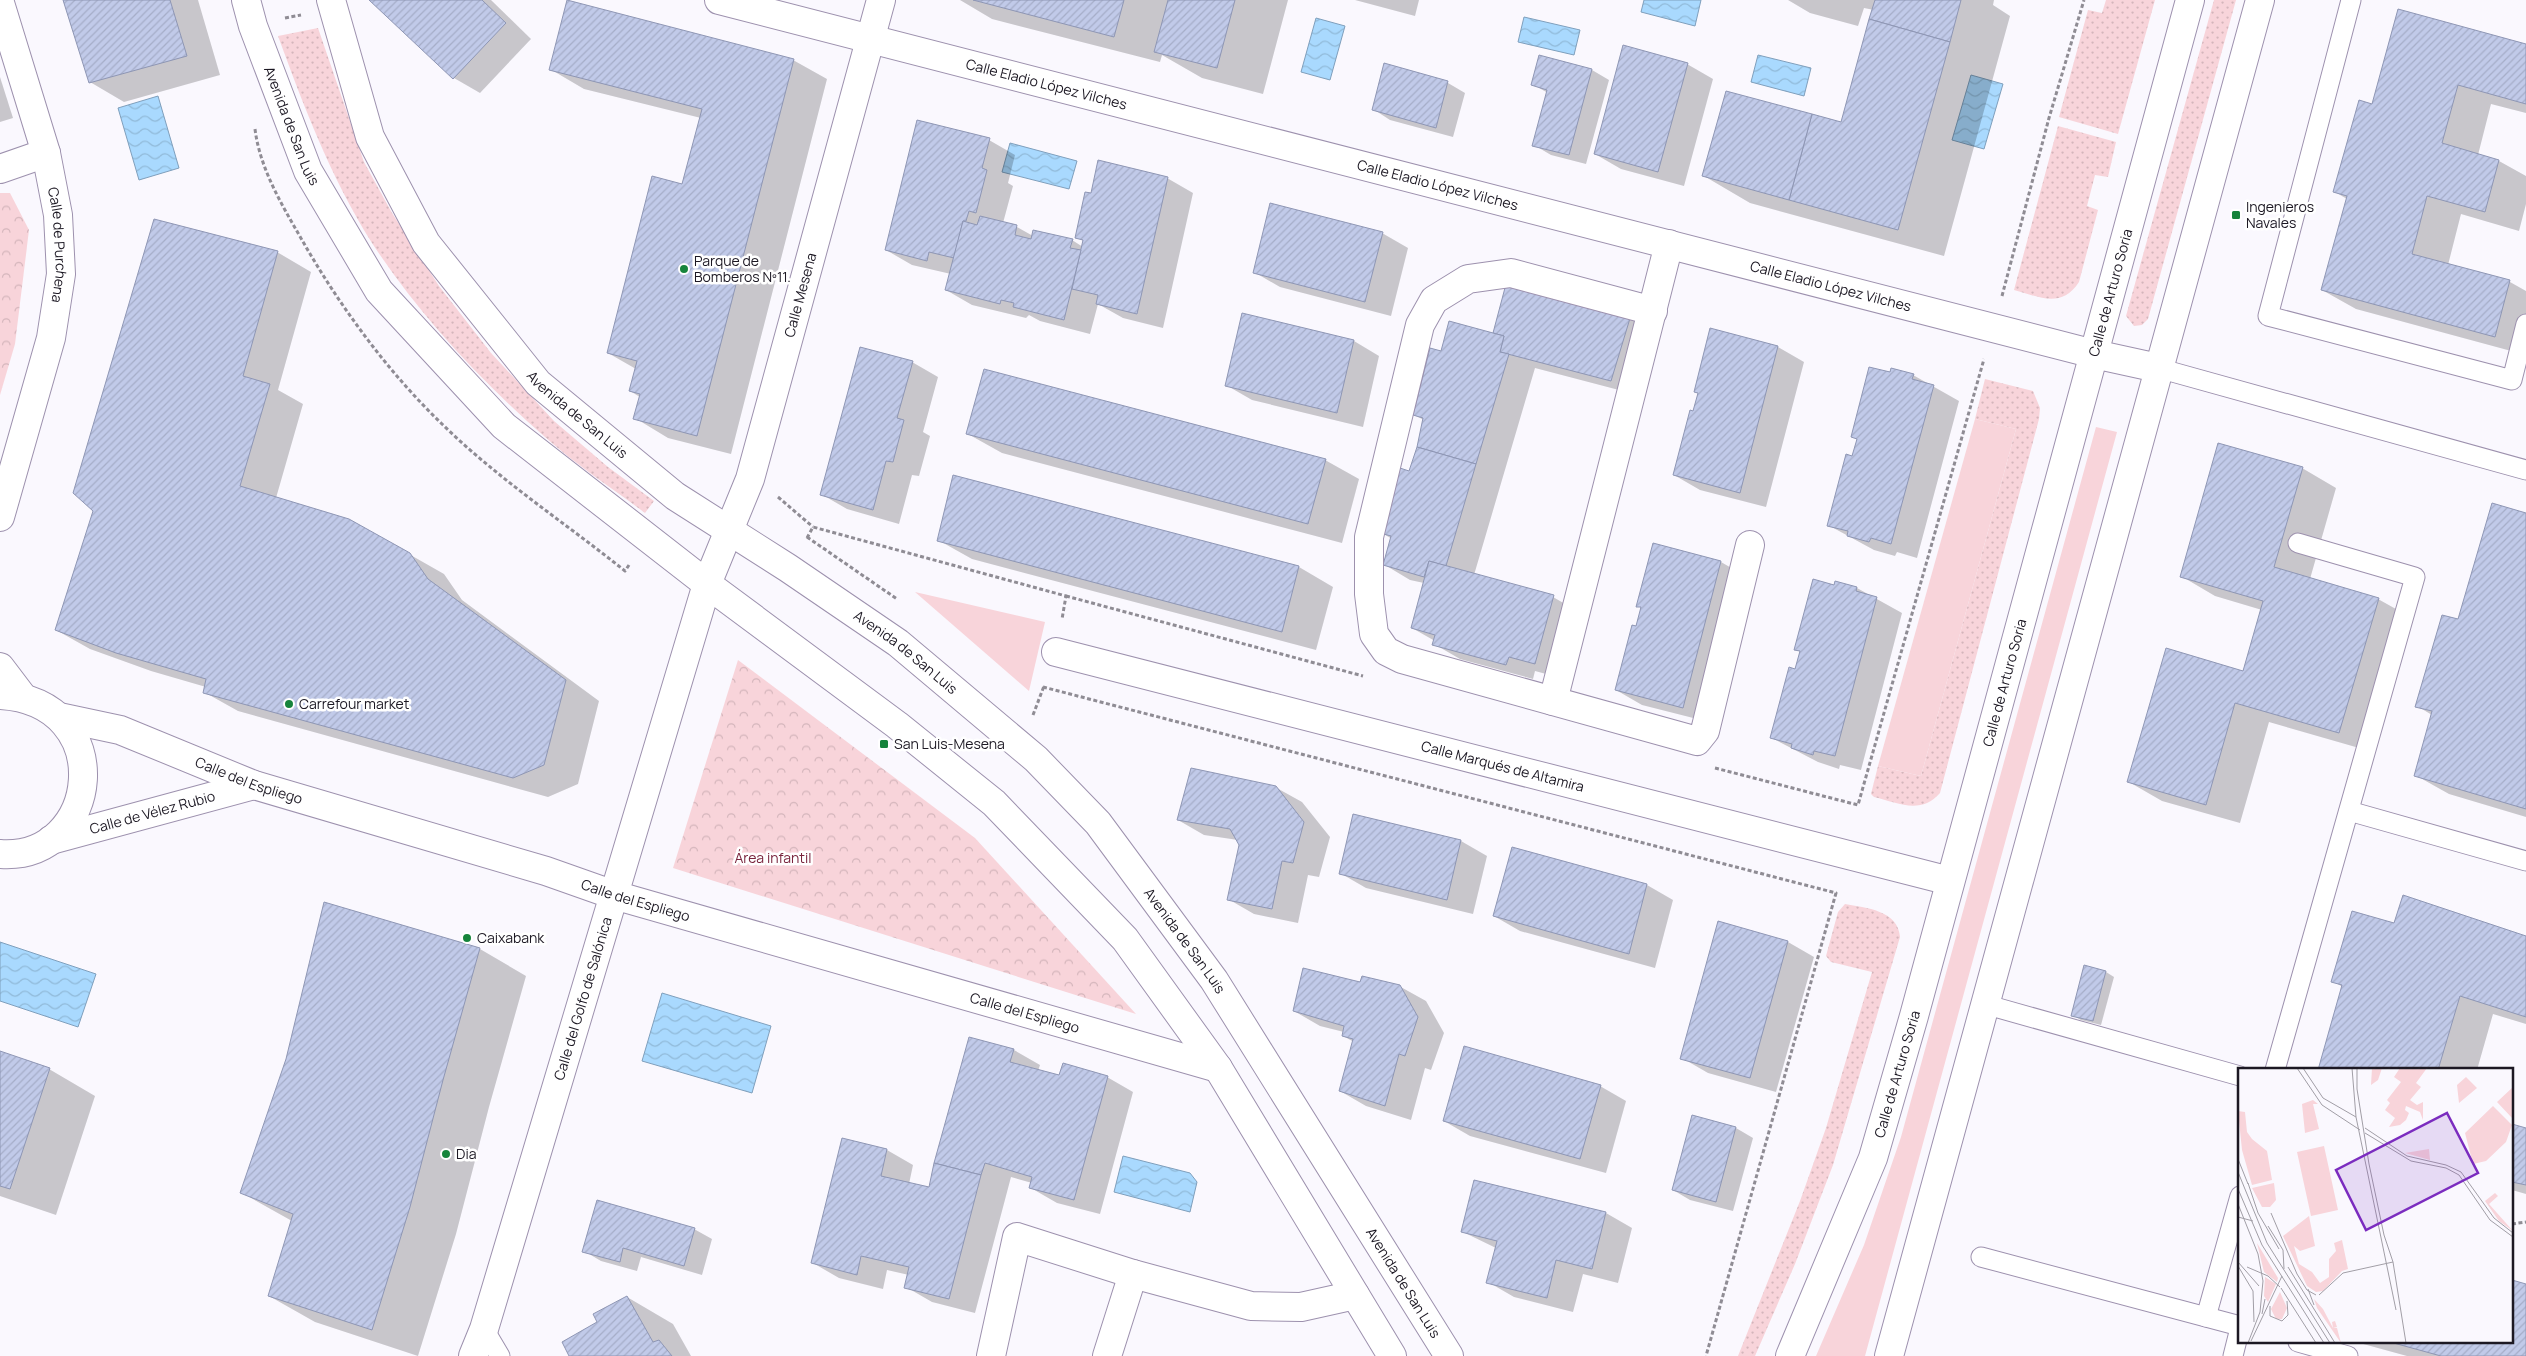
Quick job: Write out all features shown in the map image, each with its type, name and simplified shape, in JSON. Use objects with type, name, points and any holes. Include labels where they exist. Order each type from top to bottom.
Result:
[{"type":"street","name":"Avenida de San Luis","points":[[246,0],[253,26],[308,172],[379,291],[504,426],[707,584],[897,725],[994,802],[1125,940],[1218,1068],[1392,1356]]},
{"type":"street","name":"Calle Eladio López Vilches","points":[[719,0],[2094,354],[2158,368]]},
{"type":"street","name":"Calle Mesena","points":[[707,584],[750,479],[881,0]]},
{"type":"street","name":"Calle de Arturo Soria","points":[[1790,1356],[1873,1158],[2190,0]]},
{"type":"street","points":[[1889,1356],[2260,0]]},
{"type":"street","name":"Calle de Purchena","points":[[0,3],[46,154],[58,215],[61,274],[51,338],[0,517]]},
{"type":"street","name":"Avenida de San Luis","points":[[321,6],[370,137],[426,243],[538,383],[675,496],[788,568],[898,643],[1036,760],[1098,823],[1214,980],[1449,1356]]},
{"type":"street","points":[[0,169],[46,154]]},
{"type":"street","points":[[1553,701],[1669,244]]},
{"type":"street","points":[[1653,311],[1510,273],[1468,279],[1434,300],[1420,325],[1369,537],[1369,594],[1374,634],[1386,651],[1402,658],[1697,741],[1705,731],[1750,544]]},
{"type":"street","name":"Calle del Golfo de Salónica","points":[[472,1356],[484,1328],[707,584]]},
{"type":"street","name":"Calle Marqués de Altamira","points":[[1056,652],[1950,881]]},
{"type":"street","points":[[0,666],[11,695],[42,704],[60,717],[79,746],[84,780],[74,814],[51,840],[33,850],[4,856]]},
{"type":"street","name":"Calle del Espliego","points":[[60,717],[120,730],[254,785],[546,871],[614,895],[1218,1068]]},
{"type":"street","name":"Calle de Vélez Rubio","points":[[51,840],[254,785]]},
{"type":"street","points":[[991,1356],[1017,1237],[1133,1274],[1251,1306],[1301,1307],[1355,1295]]},
{"type":"street","points":[[1107,1356],[1133,1274]]},
{"type":"lane","points":[[2351,0],[2268,316],[2512,380],[2526,324]]},
{"type":"lane","points":[[2158,368],[2526,470]]},
{"type":"lane","points":[[2276,1068],[2415,577],[2298,543]]},
{"type":"lane","points":[[2349,811],[2526,861]]},
{"type":"lane","points":[[1984,1004],[2238,1075]]},
{"type":"lane","points":[[2206,1317],[2238,1203]]},
{"type":"lane","points":[[1981,1257],[2238,1326]]},
{"type":"lane","points":[[484,1328],[500,1356]]},
{"type":"lane","points":[[2233,1356],[2238,1335]]},
{"type":"lane","points":[[2305,1344],[2348,1356]]},
{"type":"path","points":[[1858,805],[1993,328],[2049,118],[2084,0]]},
{"type":"path","points":[[253,26],[321,6]]},
{"type":"path","points":[[788,568],[814,527],[1066,596],[1056,652],[1033,717]]},
{"type":"path","points":[[1043,687],[1836,892],[1706,1356]]},
{"type":"green space","points":[[2106,0],[2155,0],[2118,134],[2059,117],[2088,10],[2102,13]]},
{"type":"green space","points":[[2214,0],[2236,0],[2148,319],[2142,325],[2134,326],[2126,316]]},
{"type":"green space","points":[[318,28],[364,162],[392,213],[439,286],[491,353],[554,421],[608,467],[654,501],[645,513],[582,467],[521,416],[452,346],[390,270],[357,218],[331,168],[308,116],[278,36]]},
{"type":"green space","points":[[2058,126],[2116,142],[2108,177],[2095,175],[2087,206],[2098,210],[2079,282],[2065,296],[2050,299],[2014,290]]},
{"type":"green space","points":[[0,193],[10,193],[29,230],[15,344],[0,395]]},
{"type":"green space","points":[[1985,379],[2033,391],[2040,408],[2039,419],[1940,793],[1933,800],[1925,804],[1909,806],[1874,797],[1871,794],[1878,766],[1921,776],[2016,429],[1975,419]]},
{"type":"green space","points":[[1975,419],[2016,429],[1921,776],[1878,766]]},
{"type":"green space","points":[[2096,427],[2117,432],[1865,1356],[1816,1356],[1864,1245],[1901,1137]]},
{"type":"green space","points":[[915,592],[1045,622],[1029,691]]},
{"type":"green space","name":"Área infantil","points":[[738,660],[975,838],[1136,1014],[673,868]]},
{"type":"green space","points":[[1845,904],[1871,909],[1887,916],[1894,921],[1900,937],[1833,1165],[1795,1264],[1755,1356],[1738,1356],[1800,1201],[1826,1128],[1872,972],[1831,962],[1826,956],[1838,912]]},
{"type":"water","points":[[1644,0],[1701,0],[1695,26],[1641,12]]},
{"type":"water","points":[[1524,17],[1580,30],[1574,55],[1518,42]]},
{"type":"water","points":[[1316,18],[1345,26],[1330,80],[1301,72]]},
{"type":"water","points":[[1758,55],[1811,68],[1804,96],[1751,82]]},
{"type":"water","points":[[1971,75],[2003,84],[1984,149],[1952,140]]},
{"type":"water","points":[[158,96],[179,168],[139,180],[118,108]]},
{"type":"water","points":[[1010,143],[1077,161],[1069,189],[1002,172]]},
{"type":"water","points":[[0,942],[96,974],[78,1027],[0,1001]]},
{"type":"water","points":[[662,993],[771,1026],[752,1093],[642,1061]]},
{"type":"water","points":[[1123,1156],[1190,1173],[1197,1182],[1190,1212],[1114,1192]]},
{"type":"building","points":[[63,0],[170,0],[187,56],[89,83]]},
{"type":"building","points":[[369,0],[482,0],[506,23],[453,79]]},
{"type":"building","name":"Parque de Bomberos Nº11.","points":[[567,0],[794,59],[697,436],[633,419],[640,394],[629,391],[637,361],[607,353],[652,176],[682,184],[702,109],[549,70]]},
{"type":"building","points":[[973,0],[1124,0],[1114,37]]},
{"type":"building","points":[[1168,0],[1235,0],[1217,68],[1154,52]]},
{"type":"building","points":[[1875,0],[1961,0],[1950,42],[1869,19]]},
{"type":"building","points":[[2398,9],[2526,44],[2526,104],[2458,85],[2442,143],[2499,160],[2485,212],[2427,196],[2412,254],[2510,280],[2495,337],[2321,290],[2347,196],[2333,192],[2359,100],[2372,104]]},
{"type":"building","points":[[1869,19],[1950,42],[1898,230],[1789,200],[1812,114],[1841,122]]},
{"type":"building","points":[[1623,45],[1688,63],[1658,172],[1594,154]]},
{"type":"building","points":[[1539,55],[1592,69],[1569,155],[1532,146],[1547,90],[1531,85]]},
{"type":"building","points":[[1384,63],[1448,81],[1436,128],[1372,110]]},
{"type":"building","points":[[1726,91],[1812,114],[1789,200],[1702,176]]},
{"type":"building","points":[[917,120],[990,138],[982,168],[987,170],[976,213],[969,211],[966,221],[963,221],[954,258],[929,252],[927,261],[885,250]]},
{"type":"building","points":[[1098,160],[1168,177],[1137,314],[1096,304],[1098,295],[1072,289],[1083,240],[1075,238],[1085,192],[1091,193]]},
{"type":"building","points":[[1270,203],[1383,232],[1365,302],[1253,273]]},
{"type":"building","points":[[980,216],[1017,225],[1015,235],[1031,239],[1033,230],[1073,239],[1070,248],[1081,250],[1064,320],[1013,307],[1014,303],[1001,300],[1000,304],[945,290],[963,221],[977,225]]},
{"type":"building","points":[[154,219],[278,251],[243,376],[270,384],[240,486],[349,519],[410,553],[428,579],[566,680],[544,765],[513,778],[203,693],[206,679],[116,653],[55,630],[93,511],[73,493]]},
{"type":"building","points":[[1506,284],[1631,315],[1611,381],[1500,352],[1504,336],[1493,333]]},
{"type":"building","points":[[1242,313],[1354,340],[1337,413],[1225,386]]},
{"type":"building","points":[[1449,321],[1504,336],[1500,352],[1509,354],[1476,464],[1417,447],[1423,418],[1413,415],[1430,348],[1441,351]]},
{"type":"building","points":[[1710,328],[1778,346],[1740,493],[1673,475],[1690,410],[1693,411],[1698,393],[1694,392]]},
{"type":"building","points":[[860,347],[913,361],[897,418],[904,420],[893,462],[886,461],[873,510],[820,495]]},
{"type":"building","points":[[1869,367],[1890,372],[1891,368],[1914,374],[1912,379],[1934,385],[1891,544],[1871,538],[1869,542],[1847,536],[1848,531],[1827,526],[1846,454],[1852,456],[1857,439],[1851,437]]},
{"type":"building","points":[[984,369],[1326,459],[1308,524],[966,434]]},
{"type":"building","points":[[2218,443],[2303,467],[2274,567],[2379,598],[2339,733],[2235,703],[2206,805],[2127,782],[2166,648],[2243,671],[2263,601],[2180,577]]},
{"type":"building","points":[[1417,447],[1476,464],[1446,566],[1429,561],[1424,577],[1383,565],[1391,536],[1380,533],[1400,468],[1409,471]]},
{"type":"building","points":[[953,475],[1299,566],[1282,632],[937,541]]},
{"type":"building","points":[[2492,503],[2526,513],[2526,809],[2414,776],[2432,711],[2415,707],[2442,615],[2458,619]]},
{"type":"building","points":[[1653,543],[1721,561],[1683,708],[1615,690],[1632,625],[1636,626],[1641,607],[1636,607]]},
{"type":"building","points":[[1429,561],[1554,595],[1535,664],[1509,657],[1506,665],[1432,645],[1435,635],[1411,628]]},
{"type":"building","points":[[1813,579],[1834,585],[1835,581],[1857,587],[1856,591],[1877,597],[1835,756],[1814,751],[1813,755],[1791,748],[1792,744],[1770,738],[1789,667],[1795,669],[1800,651],[1794,650]]},
{"type":"building","points":[[1191,768],[1276,786],[1304,822],[1293,863],[1282,861],[1272,909],[1227,900],[1239,845],[1230,829],[1177,820]]},
{"type":"building","points":[[1353,814],[1461,840],[1447,900],[1339,874]]},
{"type":"building","points":[[1512,847],[1647,884],[1629,954],[1493,916]]},
{"type":"building","points":[[2403,895],[2526,936],[2526,1017],[2460,996],[2439,1068],[2319,1068],[2342,985],[2331,982],[2352,911],[2394,923]]},
{"type":"building","points":[[324,902],[480,948],[410,1207],[372,1330],[268,1296],[293,1214],[240,1193],[286,1059]]},
{"type":"building","points":[[1718,921],[1788,941],[1750,1078],[1680,1059]]},
{"type":"building","points":[[2084,965],[2106,971],[2093,1021],[2071,1016]]},
{"type":"building","points":[[1303,968],[1360,982],[1362,976],[1400,985],[1418,1017],[1405,1056],[1399,1054],[1385,1106],[1339,1091],[1353,1039],[1342,1036],[1344,1026],[1293,1011]]},
{"type":"building","points":[[969,1037],[1014,1049],[1010,1062],[1059,1075],[1063,1063],[1108,1076],[1074,1200],[1029,1188],[1032,1177],[985,1163],[981,1175],[934,1163]]},
{"type":"building","points":[[1464,1046],[1601,1085],[1580,1159],[1443,1121]]},
{"type":"building","points":[[0,1051],[50,1068],[10,1189],[0,1186]]},
{"type":"building","points":[[1692,1115],[1736,1127],[1716,1202],[1672,1190]]},
{"type":"building","points":[[2514,1125],[2526,1128],[2526,1185],[2514,1182]]},
{"type":"building","points":[[842,1138],[887,1149],[881,1176],[929,1187],[934,1163],[981,1175],[949,1299],[904,1288],[909,1267],[861,1256],[857,1275],[811,1263]]},
{"type":"building","points":[[1474,1180],[1606,1212],[1592,1269],[1556,1260],[1547,1298],[1486,1283],[1497,1241],[1461,1232]]},
{"type":"building","points":[[597,1200],[695,1228],[684,1266],[623,1248],[620,1262],[582,1252]]},
{"type":"building","points":[[2514,1281],[2526,1284],[2526,1356],[2441,1356],[2397,1344],[2514,1344]]},
{"type":"building","points":[[627,1296],[653,1342],[659,1340],[672,1356],[569,1356],[562,1342],[597,1322],[593,1314]]},
{"type":"place","name":"Ingenieros Navales","points":[[2236,215]]},
{"type":"place","name":"Parque de Bomberos Nº11.","points":[[684,269]]},
{"type":"place","name":"Carrefour market","points":[[289,704]]},
{"type":"place","name":"San Luis-Mesena","points":[[884,744]]},
{"type":"place","name":"Caixabank","points":[[467,938]]},
{"type":"place","name":"Dia","points":[[446,1154]]}]
